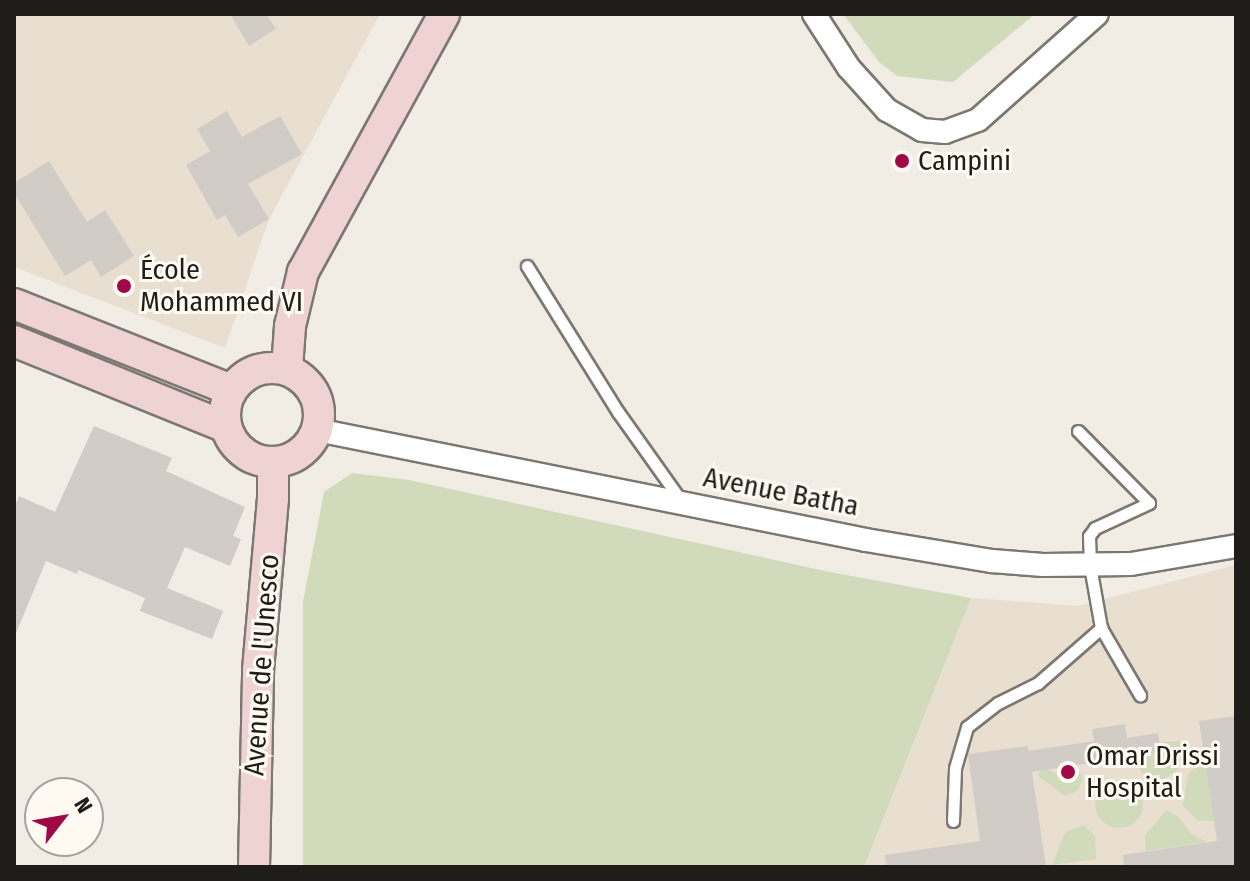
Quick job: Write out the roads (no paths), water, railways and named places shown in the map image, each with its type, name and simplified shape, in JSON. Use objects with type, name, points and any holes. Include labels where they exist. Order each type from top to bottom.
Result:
[{"type":"main road","points":[[287,369],[290,326],[303,272],[444,14]]},
{"type":"main road","points":[[14,304],[231,390]]},
{"type":"main road","points":[[14,341],[226,427]]},
{"type":"main road","points":[[266,368],[287,369],[300,376],[315,394],[320,415],[317,430],[300,454],[273,463],[252,458],[241,450],[226,427],[226,404],[231,390],[252,372],[266,368]]},
{"type":"main road","name":"Avenue de l'Unesco","points":[[254,867],[258,670],[273,499],[273,463]]},
{"type":"street","points":[[814,14],[849,68],[887,110],[922,130],[945,132],[978,120],[1097,14]]},
{"type":"street","name":"Avenue Batha","points":[[317,430],[992,561],[1090,566],[1170,560],[1236,546]]},
{"type":"lane","points":[[527,266],[618,412],[682,503]]},
{"type":"lane","points":[[1078,431],[1149,503],[1095,528],[1089,536],[1090,566],[1101,628],[1140,695]]},
{"type":"lane","points":[[953,821],[955,768],[967,727],[998,703],[1038,683],[1101,628]]},
{"type":"place","name":"Campini","points":[[902,161]]},
{"type":"place","name":"École Mohammed VI","points":[[124,286]]},
{"type":"place","name":"Omar Drissi Hospital","points":[[1068,772]]}]
